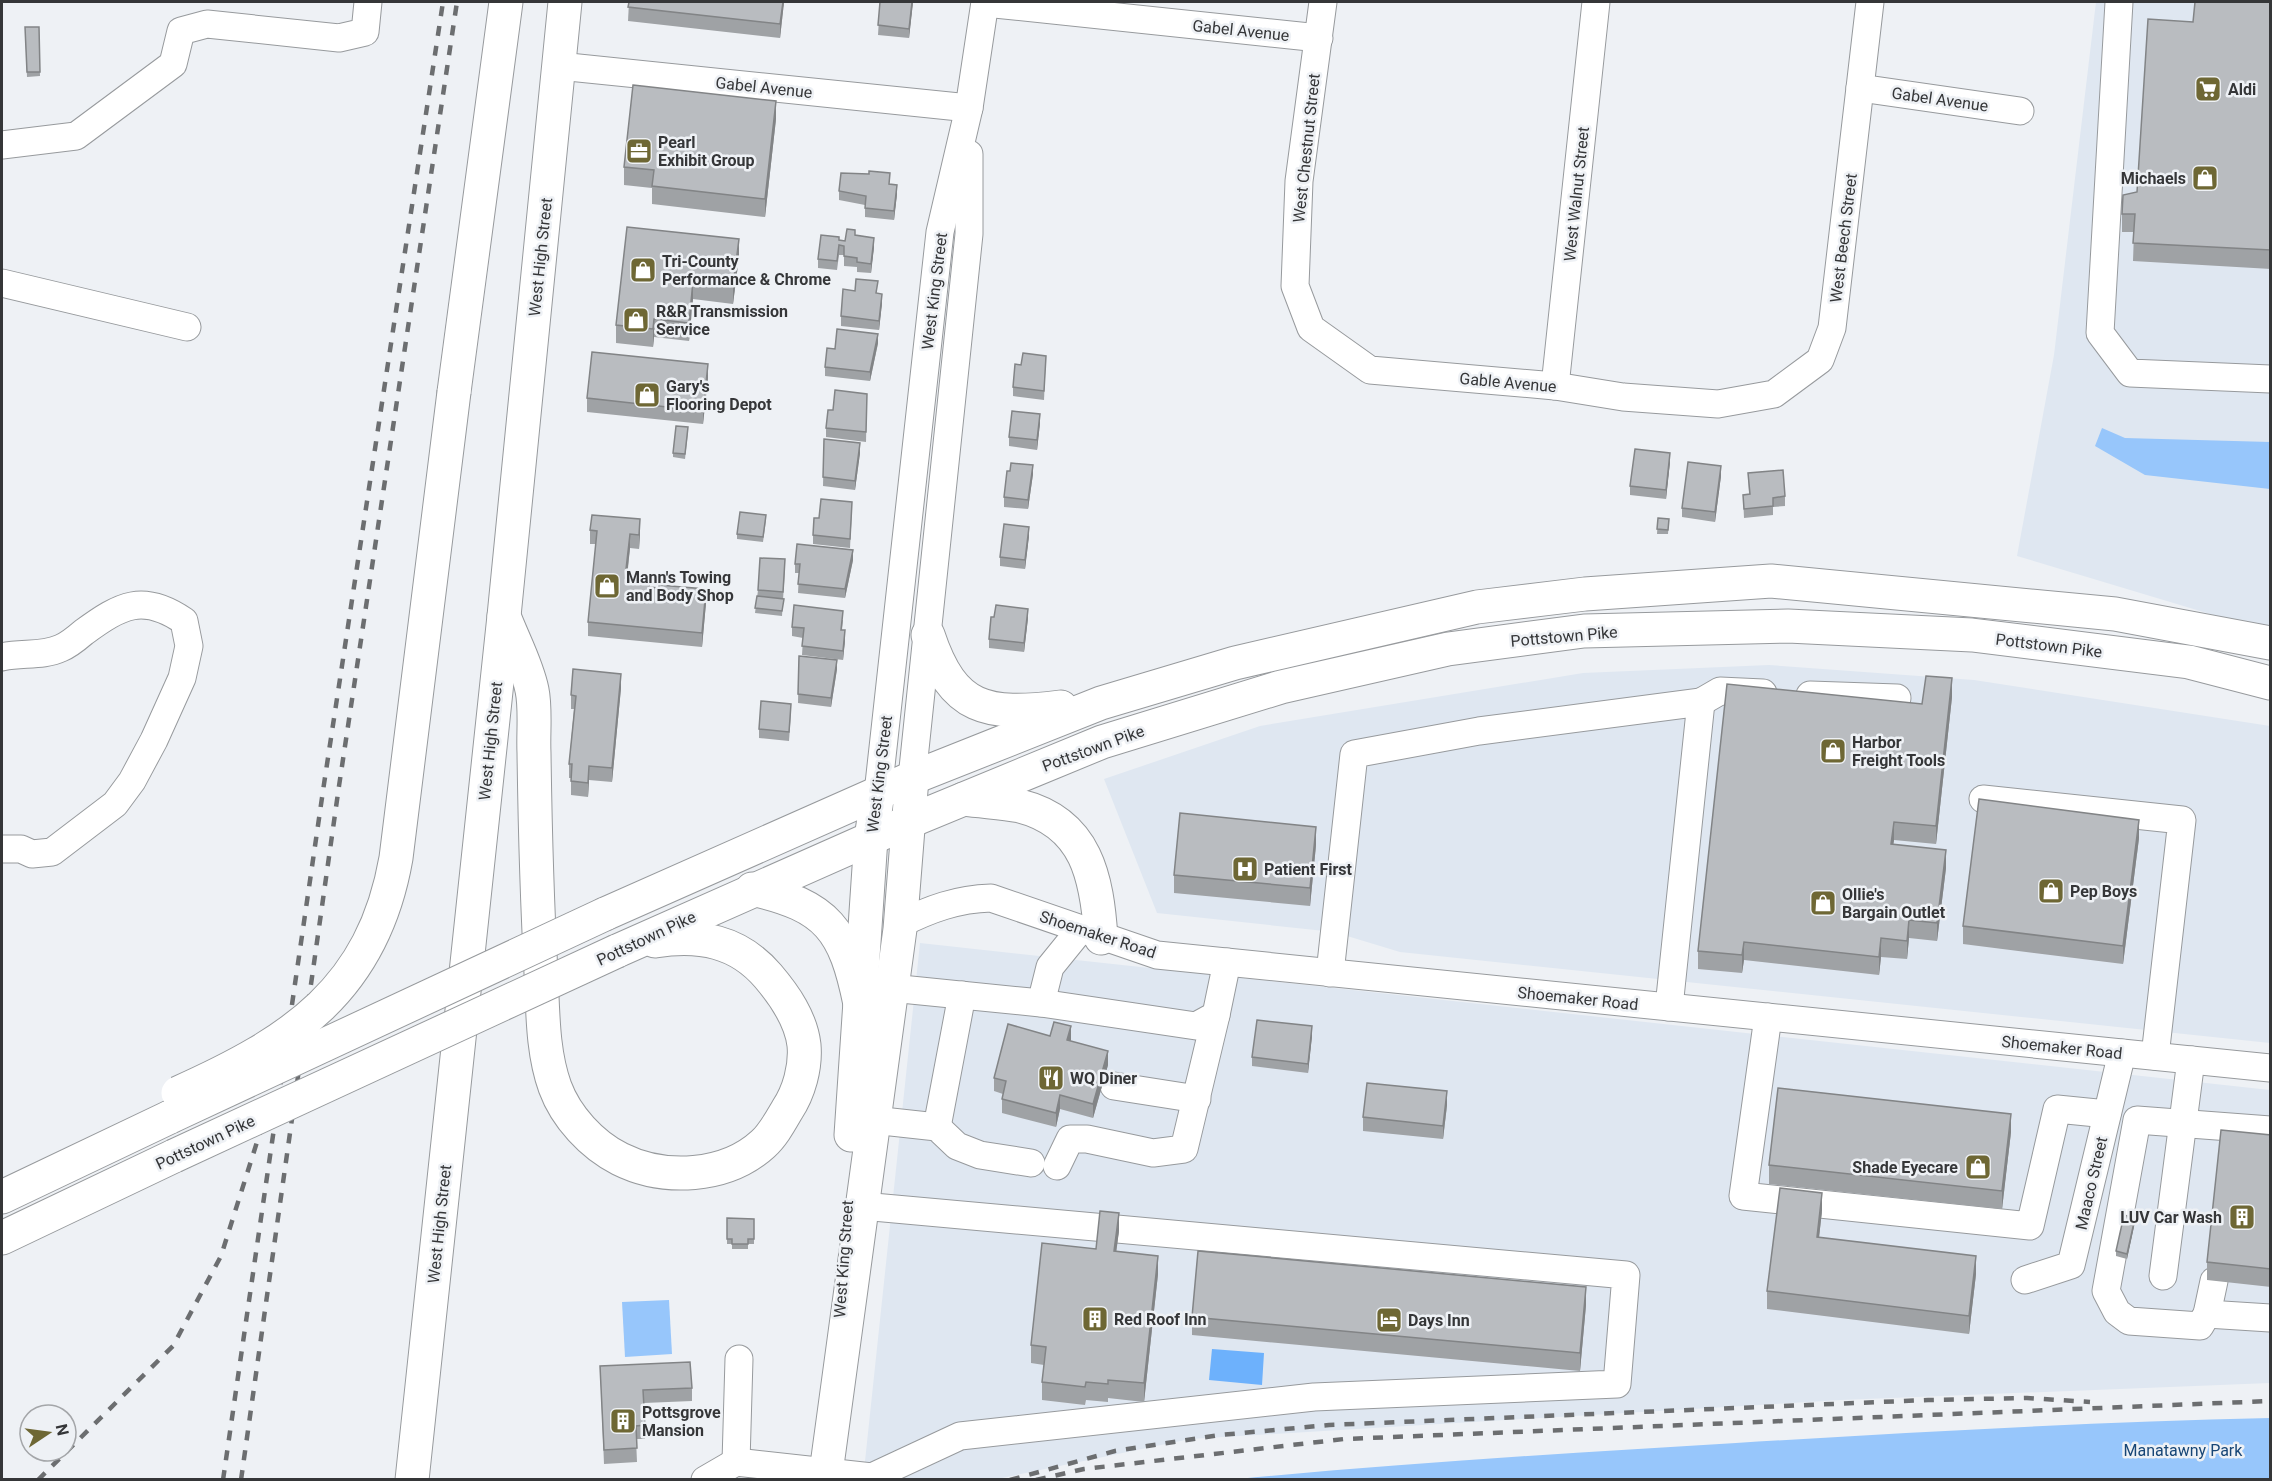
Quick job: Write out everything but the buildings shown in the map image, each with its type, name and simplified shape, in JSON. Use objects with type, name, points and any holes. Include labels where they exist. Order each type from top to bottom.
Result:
[{"type":"main road","points":[[2,1197],[42,1178],[174,1105],[305,1023],[350,971],[382,918],[396,858],[454,392],[506,2]]},
{"type":"main road","name":"West High Street","points":[[411,1478],[504,616],[566,2]]},
{"type":"main road","points":[[174,1105],[912,778],[1101,703],[1235,663],[1477,607],[1585,594],[1771,581],[2115,614],[2271,643]]},
{"type":"main road","points":[[504,616],[532,690],[537,898],[546,1049],[554,1085],[563,1106],[603,1149],[638,1167],[681,1173],[704,1172],[748,1156],[765,1143],[778,1125],[799,1084],[804,1044],[788,1002],[757,963],[736,949],[718,941],[694,938],[623,948]]},
{"type":"main road","name":"Pottstown Pike","points":[[2,1238],[752,889],[1102,742],[1281,687],[1448,649],[1584,631],[1788,626],[1972,635],[2189,662],[2271,683]]},
{"type":"main road","points":[[928,635],[943,673],[962,694],[983,708],[1023,712],[1101,703]]},
{"type":"main road","name":"West King Street","points":[[827,1466],[900,924],[912,778]]},
{"type":"main road","name":"West King Street","points":[[827,1466],[871,838],[878,793]]},
{"type":"main road","points":[[963,799],[1032,810],[1066,830],[1080,848],[1092,872],[1090,934]]},
{"type":"main road","points":[[752,889],[795,900],[828,923],[849,958],[860,1004]]},
{"type":"street","points":[[2,145],[76,136],[173,64],[181,32],[207,24],[339,38],[365,32],[368,2]]},
{"type":"street","name":"Gabel Avenue","points":[[985,2],[1319,38]]},
{"type":"street","name":"West King Street","points":[[878,793],[940,232],[969,108],[985,2]]},
{"type":"street","name":"West Chestnut Street","points":[[1311,328],[1295,286],[1299,182],[1323,2]]},
{"type":"street","name":"West Walnut Street","points":[[1555,386],[1596,2]]},
{"type":"street","name":"West Beech Street","points":[[1718,404],[1774,394],[1820,360],[1832,328],[1870,2]]},
{"type":"street","points":[[2119,2],[2100,333],[2130,373],[2271,379]]},
{"type":"street","name":"Gabel Avenue","points":[[559,66],[969,108]]},
{"type":"street","name":"Gabel Avenue","points":[[1860,88],[2020,111]]},
{"type":"street","name":"West King Street","points":[[912,778],[969,234],[969,108]]},
{"type":"street","points":[[2,283],[187,327]]},
{"type":"street","name":"Gable Avenue","points":[[1311,328],[1370,370],[1555,386],[1623,397],[1718,404]]},
{"type":"street","points":[[2,657],[44,654],[63,648],[121,608],[141,605],[166,608],[184,621],[189,646],[182,678],[154,740],[132,781],[115,804],[52,852],[32,854],[21,849],[2,849]]},
{"type":"street","points":[[1330,973],[1353,754],[1479,731],[1701,702],[1720,691],[1897,698]]},
{"type":"street","points":[[1669,1007],[1701,702]]},
{"type":"street","points":[[1983,799],[2182,820],[2155,1056]]},
{"type":"street","name":"Shoemaker Road","points":[[900,924],[963,899],[991,898],[1090,934],[1157,955],[2271,1068]]},
{"type":"street","points":[[1041,1003],[1050,967],[1090,934]]},
{"type":"street","points":[[1057,1166],[1070,1139],[1087,1139],[1153,1153],[1184,1149],[1227,962]]},
{"type":"street","points":[[891,988],[1041,1003],[1196,1026],[1216,1015]]},
{"type":"street","points":[[937,1127],[962,995]]},
{"type":"street","points":[[1768,1017],[1743,1196],[2030,1226],[2056,1109],[2107,1114]]},
{"type":"street","name":"Maaco Street","points":[[2025,1280],[2071,1265],[2122,1053]]},
{"type":"street","points":[[2163,1276],[2191,1060]]},
{"type":"street","points":[[1114,1086],[1197,1100]]},
{"type":"street","points":[[873,1120],[937,1127],[957,1146],[980,1155],[1031,1163]]},
{"type":"street","points":[[2214,1281],[2207,1314],[2200,1326],[2129,1321],[2117,1312],[2106,1291],[2137,1120],[2184,1123],[2230,1138],[2271,1130]]},
{"type":"street","points":[[705,1479],[736,1462],[827,1466],[872,1477],[960,1436],[1314,1397],[1617,1384],[1626,1275],[862,1206]]},
{"type":"street","points":[[2207,1314],[2271,1318]]},
{"type":"street","points":[[736,1462],[739,1359]]},
{"type":"shaded area","points":[[2096,2],[2270,2],[2270,632],[2017,556],[2054,355]]},
{"type":"shaded area","points":[[1769,665],[1974,680],[2270,726],[2270,1043],[1400,952],[1334,932],[1157,913],[1104,779],[1260,726],[1583,673]]},
{"type":"shaded area","points":[[920,943],[2270,1090],[2270,1383],[1841,1400],[1190,1439],[997,1479],[863,1480]]},
{"type":"shaded area","points":[[1212,1349],[1264,1353],[1262,1385],[1209,1380]]},
{"type":"green space","points":[[2102,428],[2125,438],[2270,442],[2270,489],[2145,475],[2095,446]]},
{"type":"green space","points":[[669,1300],[672,1354],[625,1357],[622,1302]]},
{"type":"green space","name":"Manatawny Park","points":[[2270,1418],[2270,1479],[1238,1479],[1487,1459],[1936,1431]]},
{"type":"railway","points":[[223,1480],[324,784],[443,2]]},
{"type":"railway","points":[[241,1480],[339,786],[457,2]]},
{"type":"railway","points":[[38,1480],[173,1346],[221,1256],[269,1104]]},
{"type":"railway","points":[[1010,1480],[1115,1451],[1220,1435],[1329,1425],[1928,1400],[2027,1398],[2090,1402]]},
{"type":"railway","points":[[1036,1480],[1084,1469],[1344,1439],[2270,1401]]},
{"type":"place","name":"Aldi","points":[[2208,89]]},
{"type":"place","name":"Pearl Exhibit Group","points":[[639,151]]},
{"type":"place","name":"Michaels","points":[[2205,178]]},
{"type":"place","name":"Tri-County Performance & Chrome","points":[[643,270]]},
{"type":"place","name":"R&R Transmission Service","points":[[636,320]]},
{"type":"place","name":"Gary's Flooring Depot","points":[[647,395]]},
{"type":"place","name":"Mann's Towing and Body Shop","points":[[607,586]]},
{"type":"place","name":"Harbor Freight Tools","points":[[1833,751]]},
{"type":"place","name":"Patient First","points":[[1245,869]]},
{"type":"place","name":"Pep Boys","points":[[2051,891]]},
{"type":"place","name":"Ollie's Bargain Outlet","points":[[1823,903]]},
{"type":"place","name":"WQ Diner","points":[[1051,1078]]},
{"type":"place","name":"Shade Eyecare","points":[[1978,1167]]},
{"type":"place","name":"LUV Car Wash","points":[[2242,1217]]},
{"type":"place","name":"Red Roof Inn","points":[[1095,1319]]},
{"type":"place","name":"Days Inn","points":[[1389,1320]]},
{"type":"place","name":"Pottsgrove Mansion","points":[[623,1421]]}]
